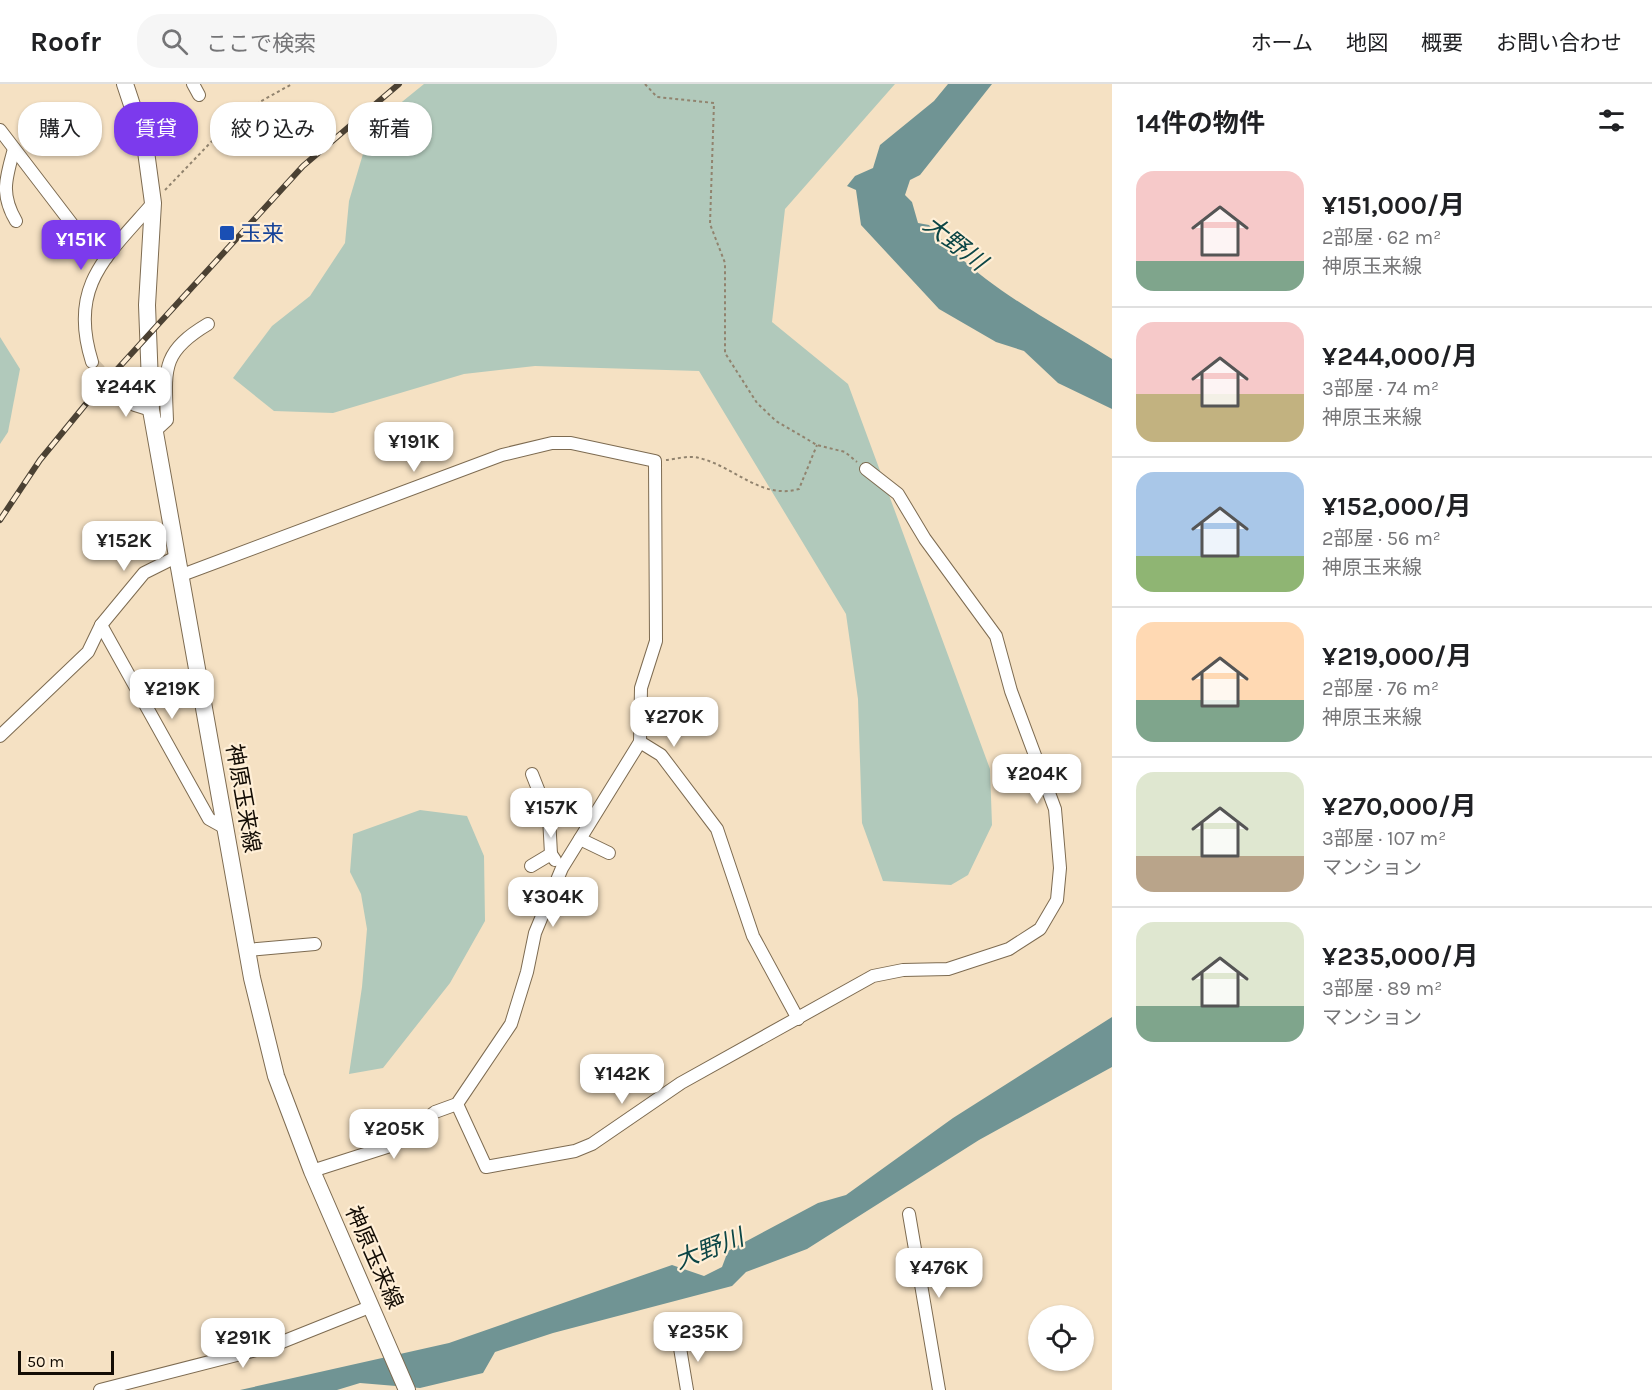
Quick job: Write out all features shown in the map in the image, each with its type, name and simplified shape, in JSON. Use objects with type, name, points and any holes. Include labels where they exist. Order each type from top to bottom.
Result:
[{"type":"main road","name":"神原玉来線","points":[[125,84],[145,144],[153,203],[147,305],[151,410],[247,950],[276,1076],[312,1171],[372,1306],[406,1390]]},
{"type":"street","points":[[0,130],[78,232],[106,258]]},
{"type":"street","points":[[14,149],[5,179],[2,208],[16,221]]},
{"type":"street","points":[[92,362],[82,323],[84,305],[106,258],[153,203]]},
{"type":"street","points":[[155,431],[167,420],[165,382],[168,363],[177,347],[208,324]]},
{"type":"street","points":[[121,392],[135,405],[151,410]]},
{"type":"street","points":[[182,575],[502,455],[552,443],[571,443],[655,461],[656,641],[641,688],[640,742],[562,868],[535,933],[527,972],[516,1000],[511,1024],[457,1104],[435,1112],[390,1146],[312,1171]]},
{"type":"street","points":[[457,1104],[486,1167],[575,1151],[592,1144],[681,1083],[873,976],[903,970],[948,969],[1009,949],[1040,929],[1058,900],[1060,868],[1055,809],[1011,691],[996,636],[925,539],[898,494],[866,469]]},
{"type":"street","points":[[0,736],[88,652],[101,625],[144,573],[178,556]]},
{"type":"street","points":[[101,625],[210,819],[227,830]]},
{"type":"street","points":[[640,742],[661,755],[717,829],[753,936],[798,1019]]},
{"type":"street","points":[[532,774],[549,817],[551,854],[562,868]]},
{"type":"street","points":[[580,839],[609,853]]},
{"type":"street","points":[[531,866],[551,854]]},
{"type":"street","points":[[247,950],[315,944]]},
{"type":"street","points":[[909,1214],[939,1390]]},
{"type":"street","points":[[100,1390],[272,1346],[372,1306]]},
{"type":"street","points":[[679,1342],[687,1390]]},
{"type":"path","points":[[153,203],[238,114],[292,84]]},
{"type":"path","points":[[645,84],[657,97],[714,103],[710,224],[725,263],[725,353],[757,403],[776,421],[817,445],[845,452],[866,469]]},
{"type":"path","points":[[655,461],[698,457],[766,489],[787,493],[799,489],[817,445]]},
{"type":"green space","points":[[424,84],[895,84],[785,209],[772,322],[848,384],[990,769],[992,825],[968,875],[951,885],[883,881],[862,823],[858,699],[846,614],[699,371],[535,366],[464,374],[333,413],[274,411],[233,378],[272,326],[310,296],[345,243],[349,201],[362,156],[432,156],[432,102],[402,102]]},
{"type":"green space","points":[[0,337],[20,369],[8,432],[0,444]]},
{"type":"green space","points":[[420,810],[467,816],[484,856],[485,921],[450,983],[383,1068],[349,1074],[362,987],[367,929],[361,894],[350,872],[353,834]]},
{"type":"water","points":[[948,84],[992,84],[920,175],[910,180],[905,195],[912,202],[918,223],[929,225],[948,246],[991,283],[1112,359],[1112,409],[1058,383],[1024,351],[996,342],[939,309],[861,225],[856,190],[847,186],[855,176],[873,168],[880,145],[934,101]]},
{"type":"water","points":[[1112,1017],[1112,1067],[979,1140],[807,1249],[746,1272],[732,1286],[553,1333],[495,1352],[483,1373],[420,1388],[360,1383],[337,1390],[240,1390],[449,1343],[672,1265],[704,1276],[722,1267],[728,1251],[818,1203],[846,1195],[953,1118]]},
{"type":"tunnel","points":[[92,362],[121,392]]},
{"type":"railway","points":[[0,520],[40,460],[90,399],[303,166],[399,84]]},
{"type":"place","name":"玉来","points":[[227,233]]},
{"type":"water label","name":"大野川","points":[[955,243]]},
{"type":"water label","name":"大野川","points":[[709,1249]]}]
